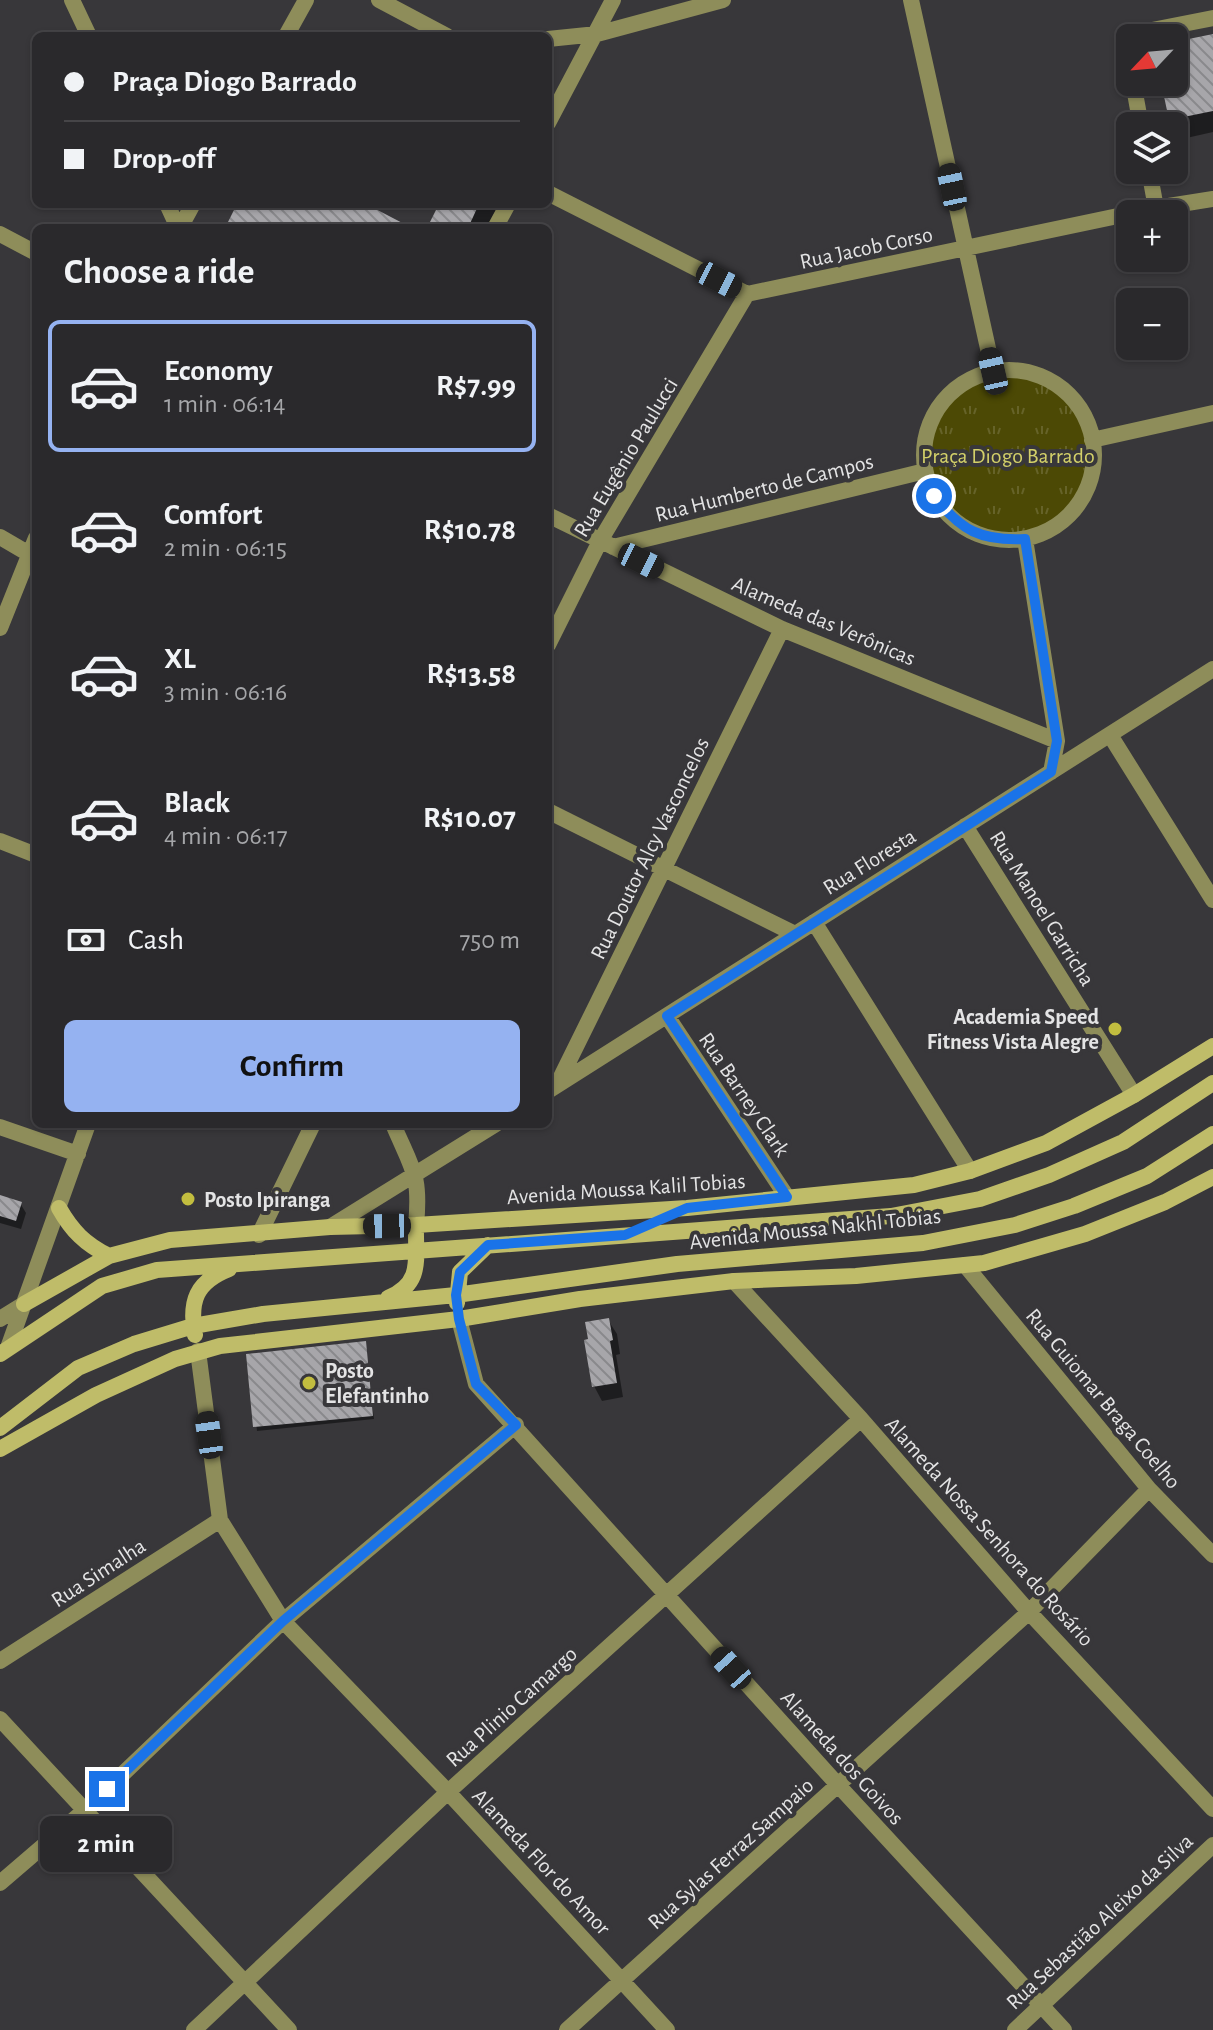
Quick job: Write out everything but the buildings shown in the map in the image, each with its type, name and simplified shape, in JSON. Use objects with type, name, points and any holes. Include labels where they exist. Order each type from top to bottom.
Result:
[{"type":"main road","name":"Avenida Moussa Kalil Tobias","points":[[24,1304],[109,1256],[170,1240],[687,1208],[914,1185],[970,1171],[1046,1143],[1134,1095],[1213,1046]]},
{"type":"main road","name":"Avenida Moussa Nakhl Tobias","points":[[4,1351],[102,1286],[157,1270],[891,1216],[980,1199],[1049,1175],[1123,1142],[1213,1083]]},
{"type":"main road","name":"Avenida Moussa Nakhl Tobias","points":[[0,1428],[78,1368],[134,1344],[193,1326],[263,1314],[456,1295],[677,1264],[923,1243],[1015,1225],[1074,1206],[1147,1176],[1213,1134]]},
{"type":"main road","points":[[0,1449],[96,1395],[175,1359],[220,1346],[459,1319],[580,1299],[734,1281],[856,1276],[984,1263],[1085,1234],[1165,1202],[1213,1177]]},
{"type":"main road","points":[[827,1195],[891,1216]]},
{"type":"main road","points":[[59,1208],[70,1228],[109,1256]]},
{"type":"main road","points":[[625,1235],[687,1208]]},
{"type":"main road","points":[[371,1305],[404,1291],[415,1273],[416,1225]]},
{"type":"main road","points":[[315,1258],[322,1229]]},
{"type":"main road","points":[[856,1276],[923,1243]]},
{"type":"main road","points":[[149,1245],[157,1270]]},
{"type":"main road","points":[[459,1319],[456,1295],[460,1272],[488,1245]]},
{"type":"main road","points":[[198,1351],[193,1326],[197,1290],[212,1276],[245,1262]]},
{"type":"main road","points":[[543,1283],[580,1299]]},
{"type":"main road","points":[[220,1346],[263,1314]]},
{"type":"street","points":[[72,0],[87,32]]},
{"type":"street","points":[[288,32],[306,0]]},
{"type":"street","points":[[379,0],[439,32]]},
{"type":"street","points":[[554,93],[597,34],[613,0]]},
{"type":"street","points":[[552,39],[597,34],[723,0]]},
{"type":"street","points":[[911,0],[993,371]]},
{"type":"street","points":[[1183,24],[1213,18]]},
{"type":"street","points":[[552,195],[747,294]]},
{"type":"street","name":"Rua Jacob Corso","points":[[1188,203],[1213,199]]},
{"type":"street","name":"Rua Jacob Corso","points":[[747,294],[1116,217]]},
{"type":"street","points":[[0,234],[32,251]]},
{"type":"street","name":"Rua Eugênio Paulucci","points":[[552,638],[747,294]]},
{"type":"street","points":[[993,371],[1020,371],[1045,378],[1067,394],[1083,414],[1092,440],[1093,466],[1086,492],[1071,514],[1050,530],[1025,539],[998,540],[973,532],[951,518],[934,496],[925,471],[924,444],[932,418],[947,396],[968,380],[993,371]]},
{"type":"street","points":[[1092,440],[1213,413]]},
{"type":"street","name":"Rua Humberto de Campos","points":[[606,544],[925,471]]},
{"type":"street","name":"Alameda das Verônicas","points":[[552,517],[782,629],[1057,741]]},
{"type":"street","points":[[0,537],[32,556],[0,628]]},
{"type":"street","points":[[1025,539],[1057,741],[1051,772]]},
{"type":"street","name":"Rua Doutor Alcy Vasconcelos","points":[[552,1088],[782,629]]},
{"type":"street","name":"Rua Floresta","points":[[552,1088],[1213,669]]},
{"type":"street","points":[[1110,735],[1213,900]]},
{"type":"street","points":[[552,813],[795,934]]},
{"type":"street","name":"Rua Manoel Garricha","points":[[965,826],[1134,1095]]},
{"type":"street","points":[[0,841],[32,853]]},
{"type":"street","points":[[814,922],[970,1171]]},
{"type":"street","name":"Rua Barney Clark","points":[[667,1016],[787,1197]]},
{"type":"street","points":[[0,1127],[78,1154]]},
{"type":"street","points":[[4,1351],[24,1304],[87,1128]]},
{"type":"street","points":[[259,1235],[311,1128]]},
{"type":"street","points":[[395,1128],[416,1175],[419,1194],[416,1225]]},
{"type":"street","points":[[322,1229],[490,1128]]},
{"type":"street","name":"Rua Guiomar Braga Coelho","points":[[965,1265],[1149,1489],[1213,1555]]},
{"type":"street","name":"Alameda Nossa Senhora do Rosário","points":[[734,1281],[861,1419],[1029,1612],[1213,1809]]},
{"type":"street","points":[[0,1319],[24,1304]]},
{"type":"street","name":"Alameda dos Goivos","points":[[459,1319],[476,1384],[1064,2030]]},
{"type":"street","name":"Alameda Flor do Amor","points":[[198,1351],[220,1520],[283,1621],[448,1792],[667,2030]]},
{"type":"street","name":"Rua Plinio Camargo","points":[[194,2030],[448,1792],[861,1419]]},
{"type":"street","points":[[0,1883],[85,1810],[283,1621],[516,1425]]},
{"type":"street","name":"Rua Sylas Ferraz Sampaio","points":[[567,2030],[1029,1612],[1149,1489]]},
{"type":"street","name":"Rua Simalha","points":[[0,1661],[220,1520]]},
{"type":"street","points":[[0,1719],[289,2030]]},
{"type":"street","name":"Rua Sebastião Aleixo da Silva","points":[[1015,2030],[1213,1845]]},
{"type":"green space","name":"Praça Diogo Barrado","points":[[1008,374],[1039,380],[1065,398],[1083,424],[1089,455],[1083,486],[1065,512],[1039,530],[1008,536],[977,530],[951,512],[933,486],[927,455],[933,424],[951,398],[977,380]]},
{"type":"place","name":"Academia Speed Fitness Vista Alegre","points":[[1115,1029]]},
{"type":"place","name":"Posto Ipiranga","points":[[188,1199]]},
{"type":"place","name":"Posto Elefantinho","points":[[309,1383]]},
{"type":"route","points":[[107,1789],[283,1621],[516,1425],[476,1384],[456,1295],[460,1272],[469,1261],[488,1245],[625,1235],[687,1208],[787,1197],[667,1016],[1051,772],[1057,741],[1025,539],[998,540],[973,532],[951,518],[934,496]]}]
